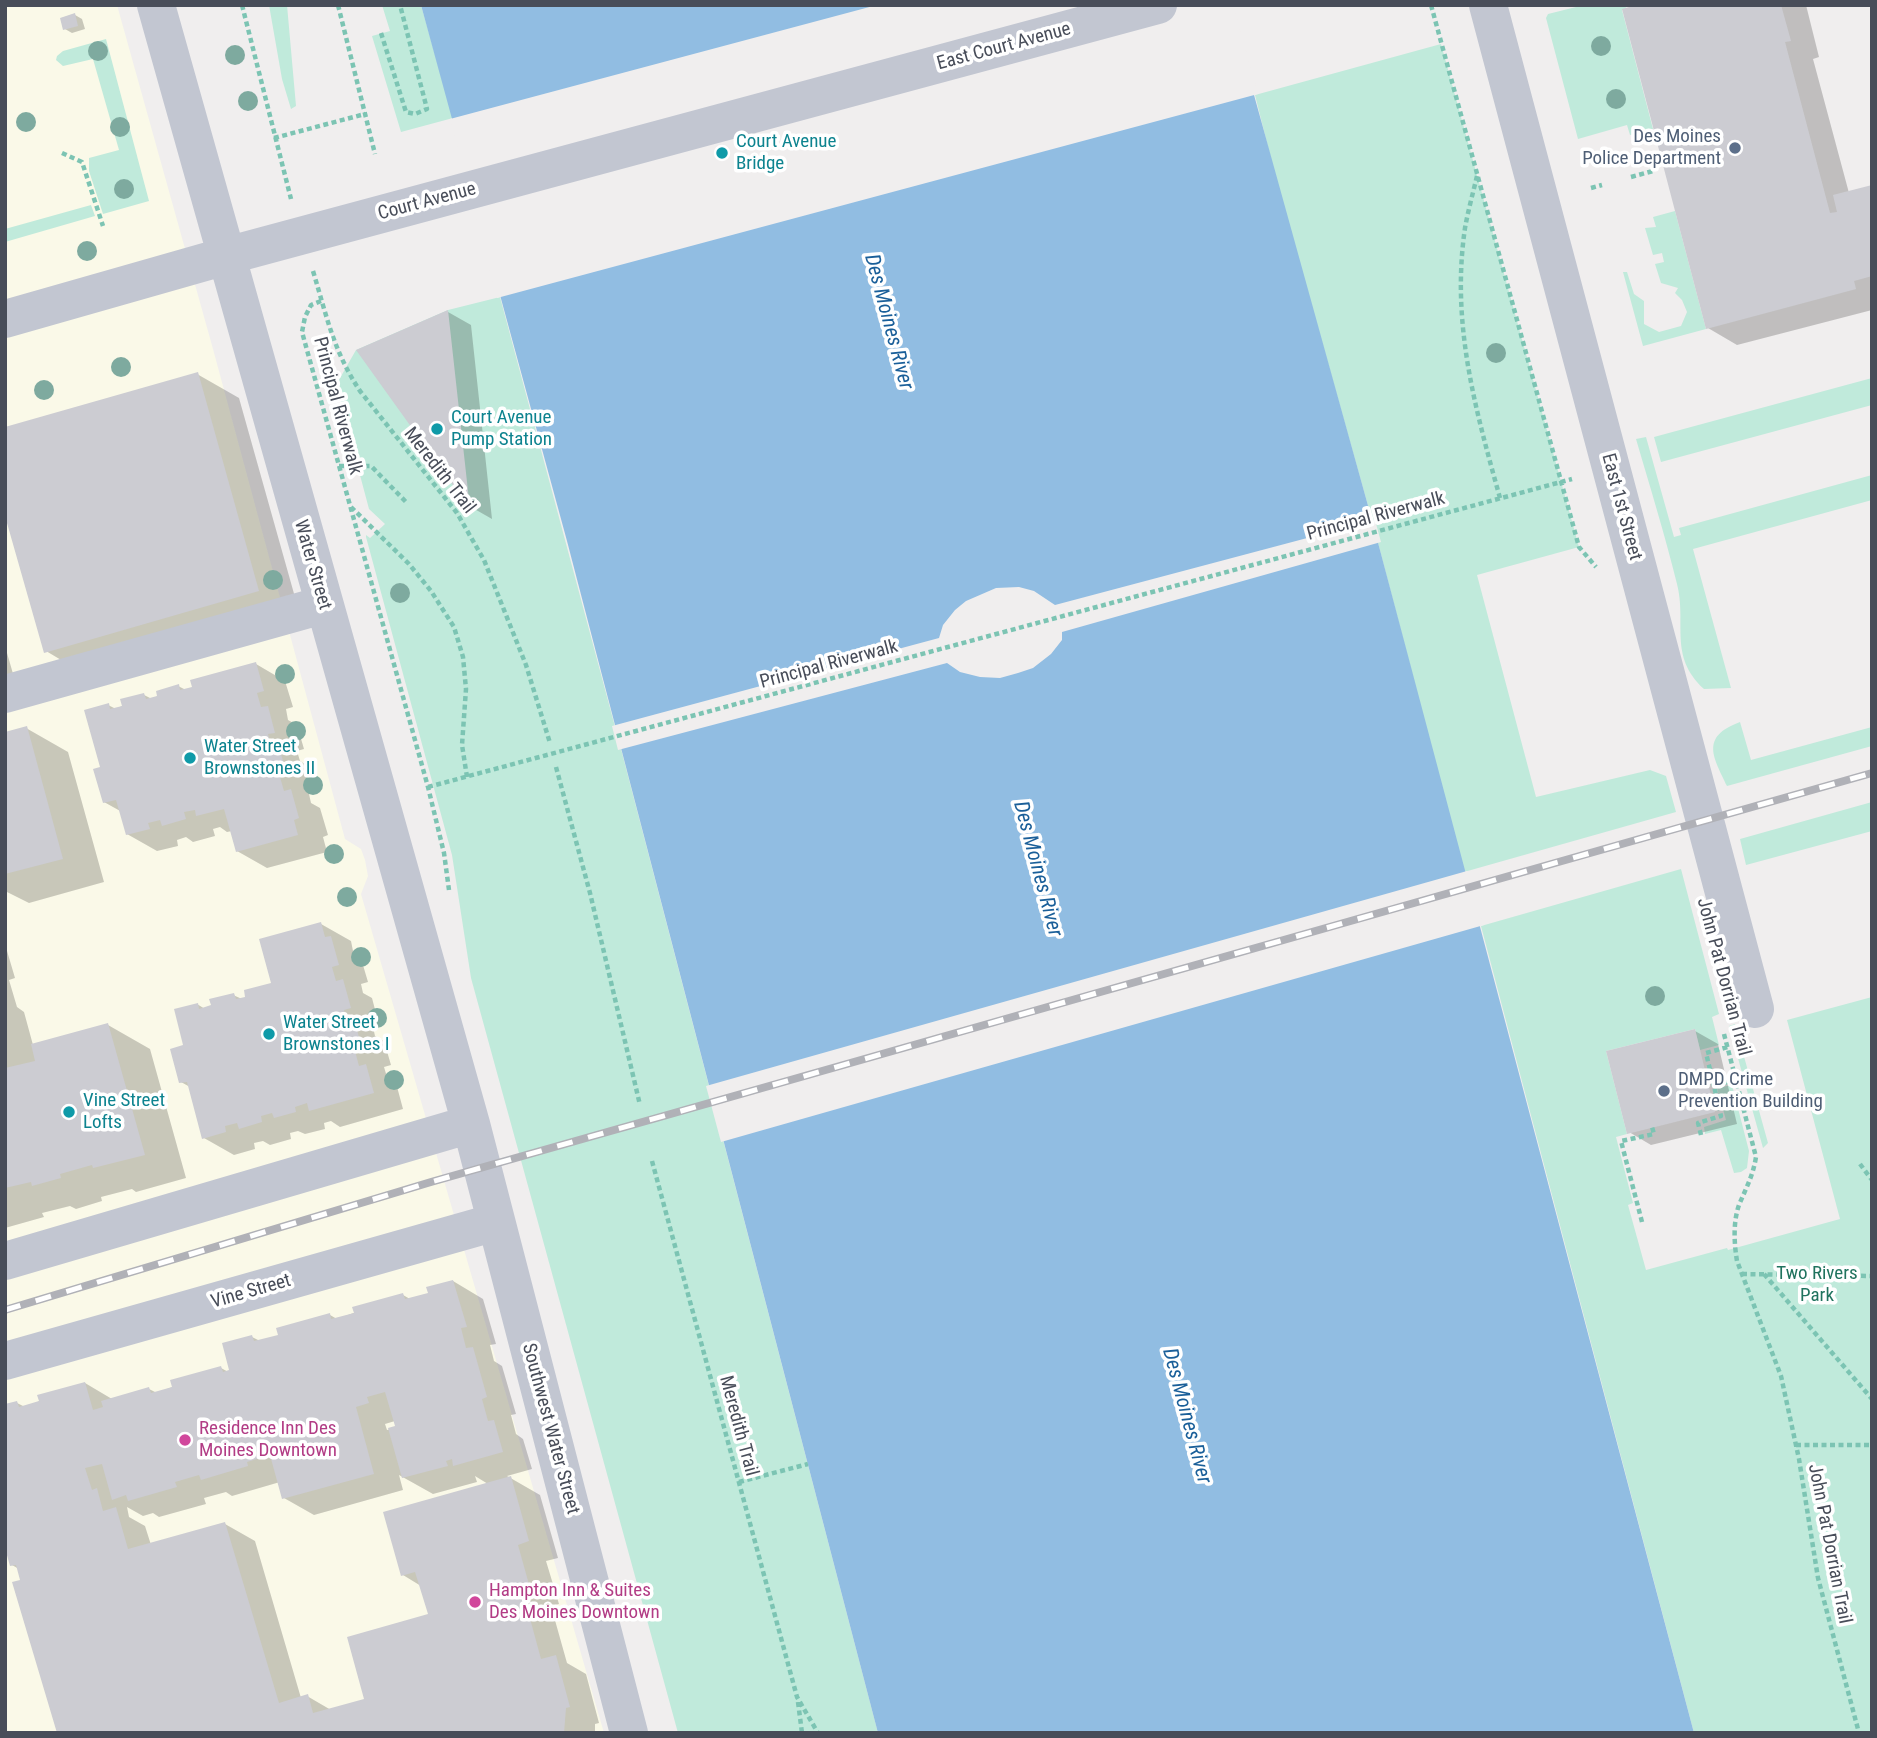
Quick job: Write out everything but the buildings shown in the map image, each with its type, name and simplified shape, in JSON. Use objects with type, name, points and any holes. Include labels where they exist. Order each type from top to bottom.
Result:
[{"type":"street","name":"Water Street","points":[[156,5],[471,1124]]},
{"type":"street","name":"East Court Avenue","points":[[850,88],[1158,5]]},
{"type":"street","name":"East 1st Street","points":[[1488,5],[1738,1017]]},
{"type":"street","name":"Court Avenue","points":[[5,319],[226,256],[850,88]]},
{"type":"street","points":[[5,694],[323,605]]},
{"type":"street","points":[[5,1261],[471,1124]]},
{"type":"street","name":"Southwest Water Street","points":[[471,1124],[629,1733]]},
{"type":"street","name":"Vine Street","points":[[5,1361],[496,1222]]},
{"type":"path","points":[[244,5],[274,138],[292,202]]},
{"type":"path","points":[[338,5],[375,154]]},
{"type":"path","points":[[381,33],[407,112],[415,114],[427,109],[400,5]]},
{"type":"path","points":[[1431,5],[1579,547],[1597,569]]},
{"type":"path","points":[[274,138],[365,114]]},
{"type":"path","points":[[62,153],[82,162],[103,226]]},
{"type":"path","points":[[1630,177],[1653,171]]},
{"type":"path","points":[[1477,175],[1465,228],[1461,274],[1462,326],[1471,391],[1500,498]]},
{"type":"path","points":[[1591,188],[1602,185]]},
{"type":"path","points":[[316,280],[321,301]]},
{"type":"path","name":"Principal Riverwalk","points":[[321,301],[311,305],[302,332],[428,788],[1561,482]]},
{"type":"path","name":"Meredith Trail","points":[[321,301],[337,353],[359,391],[457,513],[484,561],[527,665],[550,743]]},
{"type":"path","points":[[339,466],[371,466],[407,503]]},
{"type":"path","points":[[350,506],[409,564],[431,591],[454,627],[463,657],[466,689],[462,745],[467,777]]},
{"type":"path","points":[[556,767],[590,893],[640,1105]]},
{"type":"path","name":"John Pat Dorrian Trail","points":[[1738,1017],[1728,1047],[1755,1157],[1754,1174],[1739,1205],[1734,1243],[1742,1274],[1781,1376],[1796,1445],[1818,1578],[1859,1733]]},
{"type":"path","points":[[1701,1135],[1698,1123],[1721,1116],[1706,1053],[1728,1047]]},
{"type":"path","points":[[1714,1086],[1737,1079]]},
{"type":"path","points":[[1642,1222],[1621,1142],[1654,1133],[1652,1127]]},
{"type":"path","name":"Meredith Trail","points":[[652,1161],[797,1697],[802,1733]]},
{"type":"path","points":[[1860,1164],[1872,1180]]},
{"type":"path","points":[[1742,1274],[1872,1276]]},
{"type":"path","points":[[1764,1274],[1872,1399]]},
{"type":"path","points":[[1796,1445],[1872,1445]]},
{"type":"path","points":[[739,1482],[808,1464]]},
{"type":"path","name":"Meredith Trail","points":[[797,1697],[818,1733]]},
{"type":"shaded area","points":[[5,5],[117,5],[345,839],[361,849],[365,860],[368,876],[361,894],[604,1733],[5,1733]]},
{"type":"green space","points":[[269,5],[287,5],[296,106],[291,109],[282,79]]},
{"type":"green space","points":[[382,5],[421,5],[453,118],[401,132],[372,36],[390,31]]},
{"type":"green space","points":[[1584,5],[1625,5],[1626,8],[1622,10],[1653,129],[1630,135],[1627,125],[1578,139],[1546,18],[1548,14]]},
{"type":"green space","points":[[106,39],[149,201],[103,214],[89,171],[89,158],[119,150],[93,59],[63,66],[56,60],[63,51]]},
{"type":"green space","points":[[1441,44],[1579,547],[1477,575],[1536,797],[1650,770],[1666,776],[1676,812],[1464,872],[1372,520],[1255,95]]},
{"type":"green space","points":[[91,205],[95,216],[5,242],[5,229]]},
{"type":"green space","points":[[1675,211],[1706,329],[1643,346],[1623,272],[1627,272],[1634,294],[1644,301],[1644,324],[1659,332],[1681,326],[1687,312],[1682,300],[1675,293],[1678,288],[1661,283],[1655,264],[1664,262],[1662,253],[1653,255],[1645,228],[1656,227],[1653,217]]},
{"type":"green space","points":[[500,297],[878,1733],[678,1733],[471,978],[452,855],[366,537],[370,538],[385,524],[369,509],[336,385],[356,350],[448,310]]},
{"type":"green space","points":[[1872,378],[1872,405],[1661,462],[1654,437]]},
{"type":"green space","points":[[1646,437],[1674,537],[1681,535],[1679,528],[1872,475],[1872,500],[1693,549],[1731,688],[1704,689],[1686,664],[1682,652],[1677,584],[1636,439]]},
{"type":"green space","points":[[1740,722],[1751,760],[1872,727],[1872,746],[1727,786],[1715,757],[1714,741],[1727,728]]},
{"type":"green space","points":[[1872,802],[1872,831],[1746,865],[1740,839]]},
{"type":"green space","name":"Two Rivers Park","points":[[1681,869],[1719,1014],[1712,1017],[1719,1045],[1700,1050],[1695,1029],[1606,1051],[1627,1134],[1616,1137],[1633,1203],[1628,1205],[1646,1270],[1840,1219],[1787,1020],[1872,997],[1872,1733],[1694,1733],[1481,926]]},
{"type":"green space","points":[[1735,1024],[1768,1143],[1763,1148],[1729,1026]]},
{"type":"green space","points":[[1732,1085],[1749,1151],[1747,1168],[1734,1173],[1721,1130],[1705,1134],[1704,1127],[1726,1120],[1717,1088]]},
{"type":"water","name":"Des Moines River","points":[[421,5],[1229,5],[1372,520],[1694,1733],[878,1733],[567,541]]},
{"type":"pier","name":"Court Avenue Bridge","points":[[877,5],[1233,5],[1258,94],[497,298],[450,119]]},
{"type":"pier","points":[[1375,520],[1381,542],[1062,632],[1062,640],[1051,654],[1033,668],[1018,673],[1000,678],[980,677],[960,672],[947,663],[618,750],[612,726],[939,638],[943,625],[955,610],[966,601],[996,588],[1019,587],[1034,591],[1055,605]]},
{"type":"pier","points":[[1467,871],[1484,925],[721,1142],[706,1086]]},
{"type":"railway","points":[[5,1310],[431,1182],[1872,773]]},
{"type":"place","name":"Des Moines Police Department","points":[[1735,148]]},
{"type":"place","name":"Court Avenue Bridge","points":[[722,153]]},
{"type":"place","name":"Court Avenue Pump Station","points":[[437,429]]},
{"type":"place","name":"Water Street Brownstones II","points":[[190,758]]},
{"type":"place","name":"Water Street Brownstones I","points":[[269,1034]]},
{"type":"place","name":"DMPD Crime Prevention Building","points":[[1664,1091]]},
{"type":"place","name":"Vine Street Lofts","points":[[69,1112]]},
{"type":"place","name":"Residence Inn Des Moines Downtown","points":[[185,1440]]},
{"type":"place","name":"Hampton Inn & Suites Des Moines Downtown","points":[[475,1602]]}]
